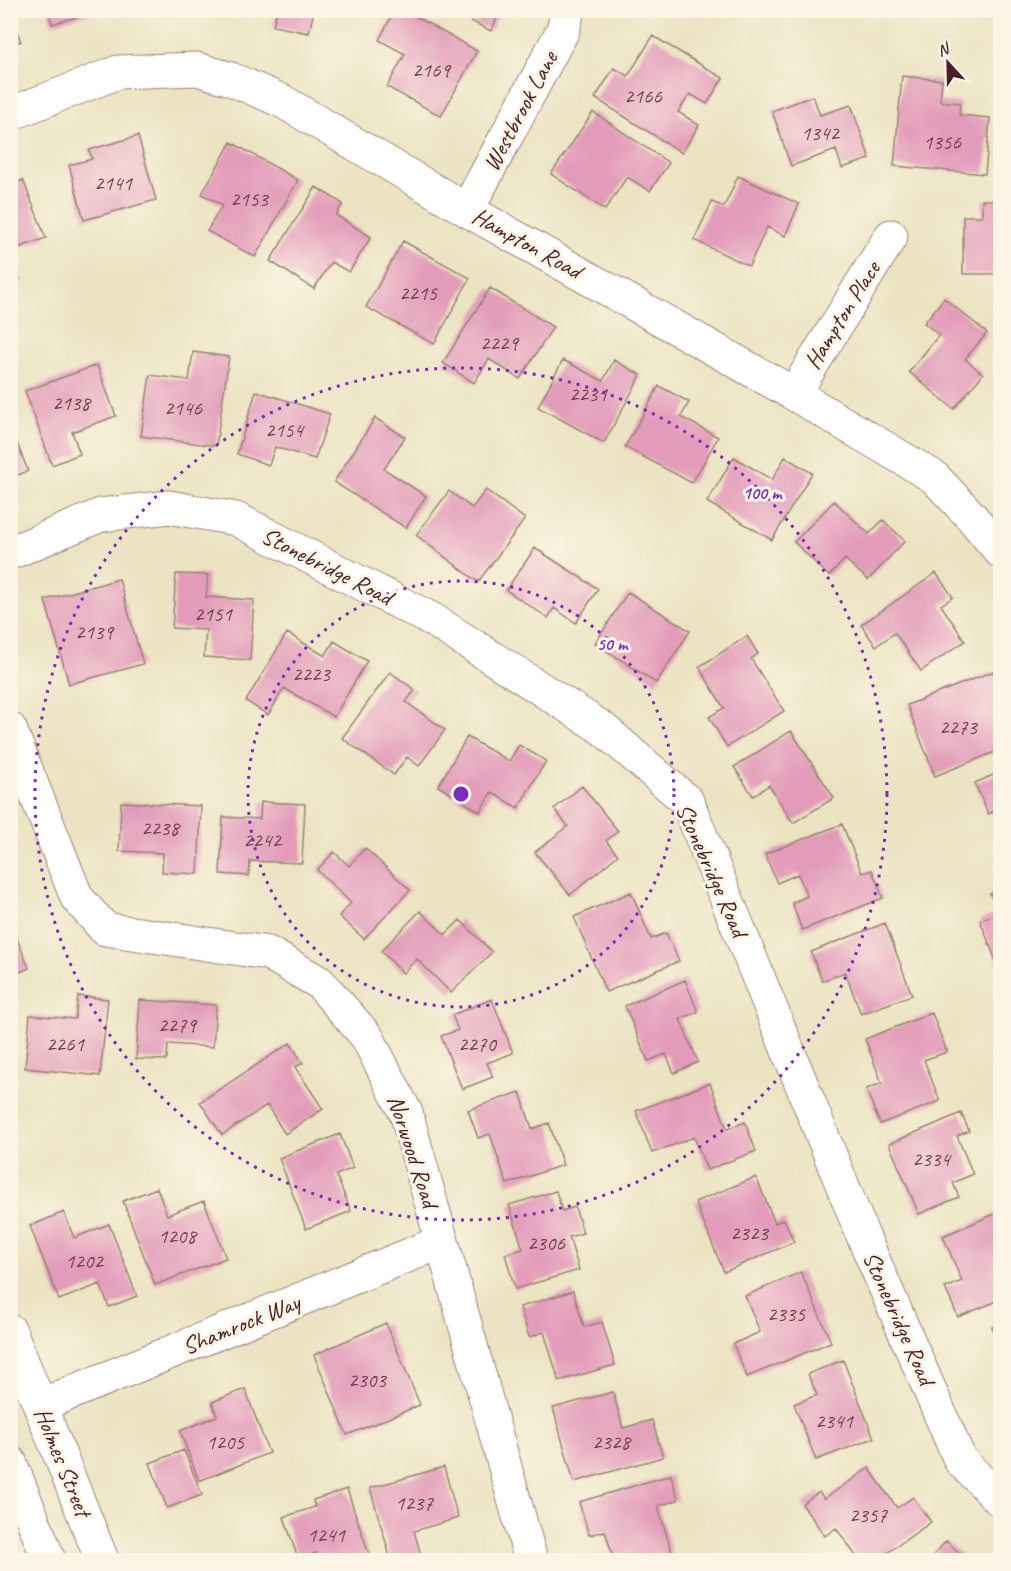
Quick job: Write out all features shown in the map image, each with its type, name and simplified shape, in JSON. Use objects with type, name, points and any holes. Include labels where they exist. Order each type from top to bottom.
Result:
[{"type":"street","name":"Westbrook Lane","points":[[467,210],[563,30],[568,10]]},
{"type":"street","name":"Hampton Road","points":[[10,114],[118,72],[197,69],[231,79],[282,101],[467,210],[794,394],[934,477],[969,513],[1000,551]]},
{"type":"street","name":"Hampton Place","points":[[794,394],[891,236]]},
{"type":"street","name":"Stonebridge Road","points":[[10,553],[102,515],[169,507],[236,519],[433,620],[602,728],[687,801],[863,1236],[960,1460],[1000,1500]]},
{"type":"street","name":"Norwood Road","points":[[10,729],[77,898],[105,929],[268,953],[320,983],[367,1037],[406,1113],[531,1560]]},
{"type":"street","name":"Shamrock Way","points":[[41,1405],[441,1242]]},
{"type":"street","name":"Holmes Street","points":[[10,1331],[102,1560]]},
{"type":"street","name":"Holmes Street","points":[[10,1462],[49,1560]]},
{"type":"building","points":[[48,10],[99,10],[99,11],[52,24]]},
{"type":"building","points":[[277,10],[314,10],[309,33],[273,26]]},
{"type":"building","points":[[395,10],[404,10],[477,51],[441,116],[387,87],[405,54],[379,40]]},
{"type":"building","points":[[449,10],[501,10],[491,31]]},
{"type":"building","points":[[10,16],[21,41],[10,45]]},
{"type":"building","points":[[653,36],[723,78],[707,104],[690,94],[678,112],[699,125],[682,153],[595,98],[614,68],[628,76]]},
{"type":"building","points":[[902,76],[942,80],[940,101],[960,103],[959,115],[990,118],[985,174],[894,166]]},
{"type":"building","points":[[813,96],[820,115],[851,105],[870,159],[842,168],[836,150],[791,166],[772,111]]},
{"type":"building","points":[[593,112],[669,163],[650,191],[627,177],[605,210],[551,174]]},
{"type":"building","points":[[138,136],[156,200],[84,220],[69,165],[92,159],[89,150]]},
{"type":"building","points":[[231,142],[298,180],[255,257],[207,231],[222,205],[202,194]]},
{"type":"building","points":[[738,176],[799,204],[785,236],[767,227],[749,266],[694,240],[712,202],[724,207]]},
{"type":"building","points":[[23,180],[46,238],[10,251],[10,185]]},
{"type":"building","points":[[316,187],[343,204],[336,215],[371,237],[349,272],[331,262],[314,289],[270,261]]},
{"type":"building","points":[[982,200],[1000,200],[1000,256],[996,256],[996,274],[963,274],[963,216],[982,216]]},
{"type":"building","points":[[403,241],[470,278],[434,344],[366,307]]},
{"type":"building","points":[[10,256],[20,279],[10,282]]},
{"type":"building","points":[[490,288],[553,327],[520,379],[489,359],[474,383],[443,363]]},
{"type":"building","points":[[944,298],[987,333],[965,359],[983,374],[954,409],[909,372],[939,335],[924,323]]},
{"type":"building","points":[[193,352],[229,357],[216,446],[141,436],[150,375],[189,380]]},
{"type":"building","points":[[563,360],[603,381],[614,360],[641,375],[604,443],[538,407]]},
{"type":"building","points":[[97,365],[116,416],[72,432],[80,454],[52,465],[25,391]]},
{"type":"building","points":[[659,386],[689,402],[681,417],[718,437],[692,483],[625,447]]},
{"type":"building","points":[[256,391],[330,414],[315,459],[275,447],[269,465],[237,454]]},
{"type":"building","points":[[375,418],[405,437],[384,469],[426,496],[406,528],[334,482]]},
{"type":"building","points":[[10,426],[28,471],[10,478]]},
{"type":"building","points":[[734,457],[772,480],[785,457],[812,473],[772,540],[707,502]]},
{"type":"building","points":[[486,490],[525,519],[478,582],[416,535],[449,491],[472,508]]},
{"type":"building","points":[[834,501],[869,534],[883,520],[905,541],[868,580],[845,559],[829,576],[794,542]]},
{"type":"building","points":[[535,548],[598,589],[576,623],[554,608],[548,618],[506,590]]},
{"type":"building","points":[[936,573],[953,597],[941,605],[965,641],[921,671],[895,633],[876,646],[861,625]]},
{"type":"building","points":[[176,574],[208,575],[206,597],[254,600],[250,660],[204,657],[206,630],[172,628]]},
{"type":"building","points":[[119,579],[143,664],[69,684],[45,600]]},
{"type":"building","points":[[628,592],[690,631],[656,683],[595,643]]},
{"type":"building","points":[[287,633],[325,656],[334,641],[367,661],[334,717],[284,688],[268,715],[246,701]]},
{"type":"building","points":[[747,636],[758,654],[751,659],[784,711],[727,747],[709,717],[724,708],[699,667]]},
{"type":"building","points":[[994,671],[1000,686],[1000,750],[935,776],[907,705]]},
{"type":"building","points":[[390,672],[415,690],[406,702],[445,730],[419,766],[407,757],[394,775],[342,738]]},
{"type":"building","points":[[791,731],[834,798],[793,823],[769,785],[753,796],[734,767]]},
{"type":"building","points":[[467,737],[509,761],[519,745],[546,761],[518,808],[491,792],[480,812],[438,786]]},
{"type":"building","points":[[1000,772],[1000,809],[988,814],[975,783]]},
{"type":"building","points":[[582,786],[618,831],[606,841],[618,855],[570,895],[535,852],[568,826],[554,809]]},
{"type":"building","points":[[121,802],[201,806],[198,874],[162,872],[163,853],[119,851]]},
{"type":"building","points":[[261,802],[305,804],[302,863],[250,861],[249,876],[220,874],[223,817],[260,819]]},
{"type":"building","points":[[842,824],[862,873],[872,870],[883,898],[802,930],[792,903],[807,896],[798,874],[777,883],[765,854]]},
{"type":"building","points":[[365,848],[410,890],[364,939],[339,916],[351,903],[317,870],[334,852],[349,866]]},
{"type":"building","points":[[1000,890],[1000,971],[980,920],[998,913],[990,894]]},
{"type":"building","points":[[631,892],[651,939],[666,933],[679,961],[606,992],[574,917]]},
{"type":"building","points":[[420,911],[445,935],[460,920],[492,952],[451,993],[417,959],[403,973],[381,951]]},
{"type":"building","points":[[10,922],[29,968],[10,976]]},
{"type":"building","points":[[885,923],[912,995],[861,1014],[845,972],[822,981],[811,952]]},
{"type":"building","points":[[685,980],[698,1012],[680,1019],[698,1062],[674,1073],[666,1054],[648,1061],[625,1006]]},
{"type":"building","points":[[78,996],[108,999],[100,1076],[25,1068],[30,1015],[75,1019]]},
{"type":"building","points":[[492,999],[513,1053],[487,1063],[493,1077],[462,1089],[441,1036],[458,1030],[452,1015]]},
{"type":"building","points":[[140,1000],[216,1005],[213,1047],[168,1044],[167,1060],[136,1059]]},
{"type":"building","points":[[932,1013],[947,1052],[924,1060],[940,1101],[880,1124],[866,1089],[882,1083],[865,1039]]},
{"type":"building","points":[[290,1043],[303,1063],[295,1067],[323,1109],[285,1134],[267,1105],[222,1135],[200,1102]]},
{"type":"building","points":[[710,1083],[727,1129],[745,1122],[756,1151],[707,1170],[694,1137],[652,1153],[636,1111]]},
{"type":"building","points":[[520,1092],[532,1129],[549,1123],[563,1165],[507,1184],[490,1134],[478,1138],[468,1110]]},
{"type":"building","points":[[961,1113],[969,1131],[957,1136],[973,1174],[953,1183],[959,1197],[919,1214],[889,1144]]},
{"type":"building","points":[[340,1134],[353,1168],[336,1175],[351,1211],[306,1229],[279,1158]]},
{"type":"building","points":[[756,1177],[775,1223],[784,1219],[794,1242],[724,1272],[695,1202]]},
{"type":"building","points":[[157,1188],[167,1215],[204,1201],[226,1258],[155,1285],[123,1201]]},
{"type":"building","points":[[556,1191],[562,1211],[575,1207],[583,1233],[569,1237],[579,1270],[515,1289],[505,1254],[523,1249],[509,1205]]},
{"type":"building","points":[[64,1212],[74,1238],[109,1224],[137,1296],[109,1307],[100,1284],[59,1300],[30,1226]]},
{"type":"building","points":[[997,1213],[1000,1222],[1000,1261],[996,1263],[1000,1274],[1000,1300],[958,1317],[945,1288],[962,1281],[943,1236]]},
{"type":"building","points":[[801,1272],[831,1342],[747,1377],[733,1344],[760,1332],[745,1296]]},
{"type":"building","points":[[573,1291],[584,1327],[602,1322],[615,1365],[559,1381],[544,1332],[529,1337],[520,1307]]},
{"type":"building","points":[[386,1323],[420,1405],[347,1435],[314,1355]]},
{"type":"building","points":[[1000,1323],[1000,1346],[992,1327]]},
{"type":"building","points":[[843,1360],[874,1438],[816,1460],[794,1404],[817,1395],[808,1374]]},
{"type":"building","points":[[245,1389],[269,1453],[199,1481],[180,1431],[217,1416],[212,1402]]},
{"type":"building","points":[[613,1392],[623,1428],[652,1420],[663,1457],[574,1482],[553,1408]]},
{"type":"building","points":[[184,1450],[202,1495],[167,1508],[150,1463]]},
{"type":"building","points":[[444,1467],[458,1518],[414,1531],[421,1555],[402,1560],[391,1560],[370,1488]]},
{"type":"building","points":[[869,1468],[897,1508],[913,1497],[931,1522],[877,1560],[859,1560],[836,1528],[825,1536],[802,1504],[819,1492],[824,1499]]},
{"type":"building","points":[[671,1475],[678,1500],[658,1506],[674,1560],[614,1560],[605,1531],[589,1535],[579,1502]]},
{"type":"building","points":[[347,1489],[371,1560],[319,1560],[316,1553],[298,1559],[284,1517],[315,1507],[313,1500]]},
{"type":"building","points":[[946,1541],[968,1560],[929,1560]]}]
